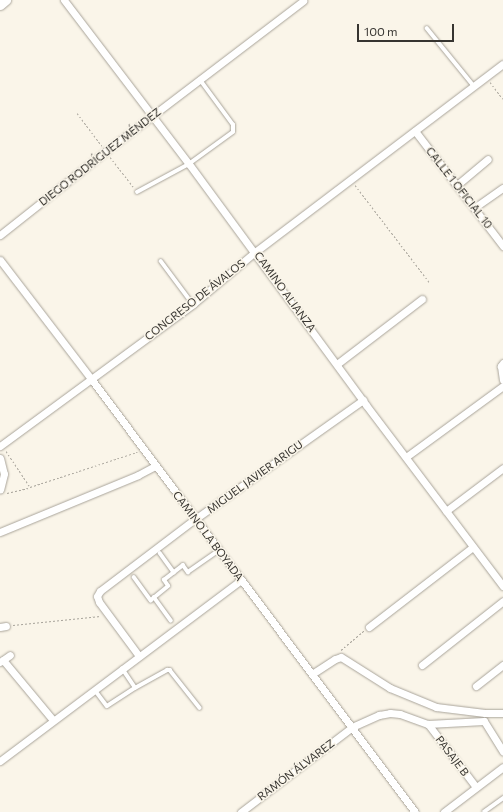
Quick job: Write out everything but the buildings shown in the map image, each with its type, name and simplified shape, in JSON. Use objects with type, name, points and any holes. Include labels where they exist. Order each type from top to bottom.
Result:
[{"type":"street","points":[[0,5],[6,0]]},
{"type":"street","name":"CAMINO ALIANZA","points":[[64,0],[255,252],[363,400],[503,586]]},
{"type":"street","name":"DIEGO RODRÍGUEZ MÉNDEZ","points":[[0,235],[106,151],[303,1]]},
{"type":"street","name":"CONGRESO DE ÁVALOS","points":[[1,446],[193,304],[255,252],[503,64]]},
{"type":"street","name":"CALLE 1 OFICIAL 10","points":[[415,131],[503,246]]},
{"type":"street","points":[[457,185],[488,159]]},
{"type":"street","points":[[474,208],[503,188]]},
{"type":"street","name":"CAMINO LA BOYADA","points":[[0,260],[92,380],[415,812]]},
{"type":"street","points":[[337,364],[422,299]]},
{"type":"street","points":[[503,363],[501,366],[503,380]]},
{"type":"street","points":[[406,457],[503,386]]},
{"type":"street","name":"MIGUEL JAVIER ARIGU","points":[[109,616],[99,602],[97,596],[100,591],[195,519],[363,400]]},
{"type":"street","points":[[0,458],[4,474],[1,492]]},
{"type":"street","points":[[0,532],[138,475],[155,466]]},
{"type":"street","points":[[446,511],[503,468]]},
{"type":"street","points":[[369,627],[473,547]]},
{"type":"street","points":[[1,758],[241,580]]},
{"type":"street","points":[[422,665],[503,601]]},
{"type":"street","points":[[109,616],[139,656]]},
{"type":"street","points":[[10,655],[2,661],[53,720]]},
{"type":"street","points":[[312,674],[335,659],[340,658],[346,660],[390,688],[436,707],[484,717],[503,752]]},
{"type":"street","points":[[476,686],[503,665]]},
{"type":"street","name":"RAMÓN ÁLVAREZ","points":[[241,812],[352,727],[378,715],[390,713],[416,718],[428,724]]},
{"type":"street","points":[[428,724],[484,717],[503,713]]},
{"type":"street","name":"PASAJE B","points":[[428,724],[476,787]]},
{"type":"street","points":[[444,812],[503,767]]},
{"type":"lane","points":[[427,28],[474,86]]},
{"type":"lane","points":[[137,192],[189,164],[234,130],[233,125],[200,80]]},
{"type":"lane","points":[[161,261],[193,304]]},
{"type":"lane","points":[[134,577],[151,600],[168,586],[164,580],[183,565],[188,572],[219,550]]},
{"type":"lane","points":[[160,554],[174,572]]},
{"type":"lane","points":[[154,597],[171,620]]},
{"type":"lane","points":[[122,669],[135,688]]},
{"type":"lane","points":[[94,689],[107,706],[135,688],[167,670],[170,670],[200,708]]},
{"type":"lane","points":[[484,812],[503,798]]},
{"type":"path","points":[[486,77],[503,99]]},
{"type":"path","points":[[77,113],[137,192]]},
{"type":"path","points":[[351,180],[430,283]]},
{"type":"path","points":[[1,446],[30,487]]},
{"type":"path","points":[[1,492],[30,487],[143,450]]},
{"type":"path","points":[[3,626],[109,616]]},
{"type":"path","points":[[335,659],[336,654],[369,627]]}]
